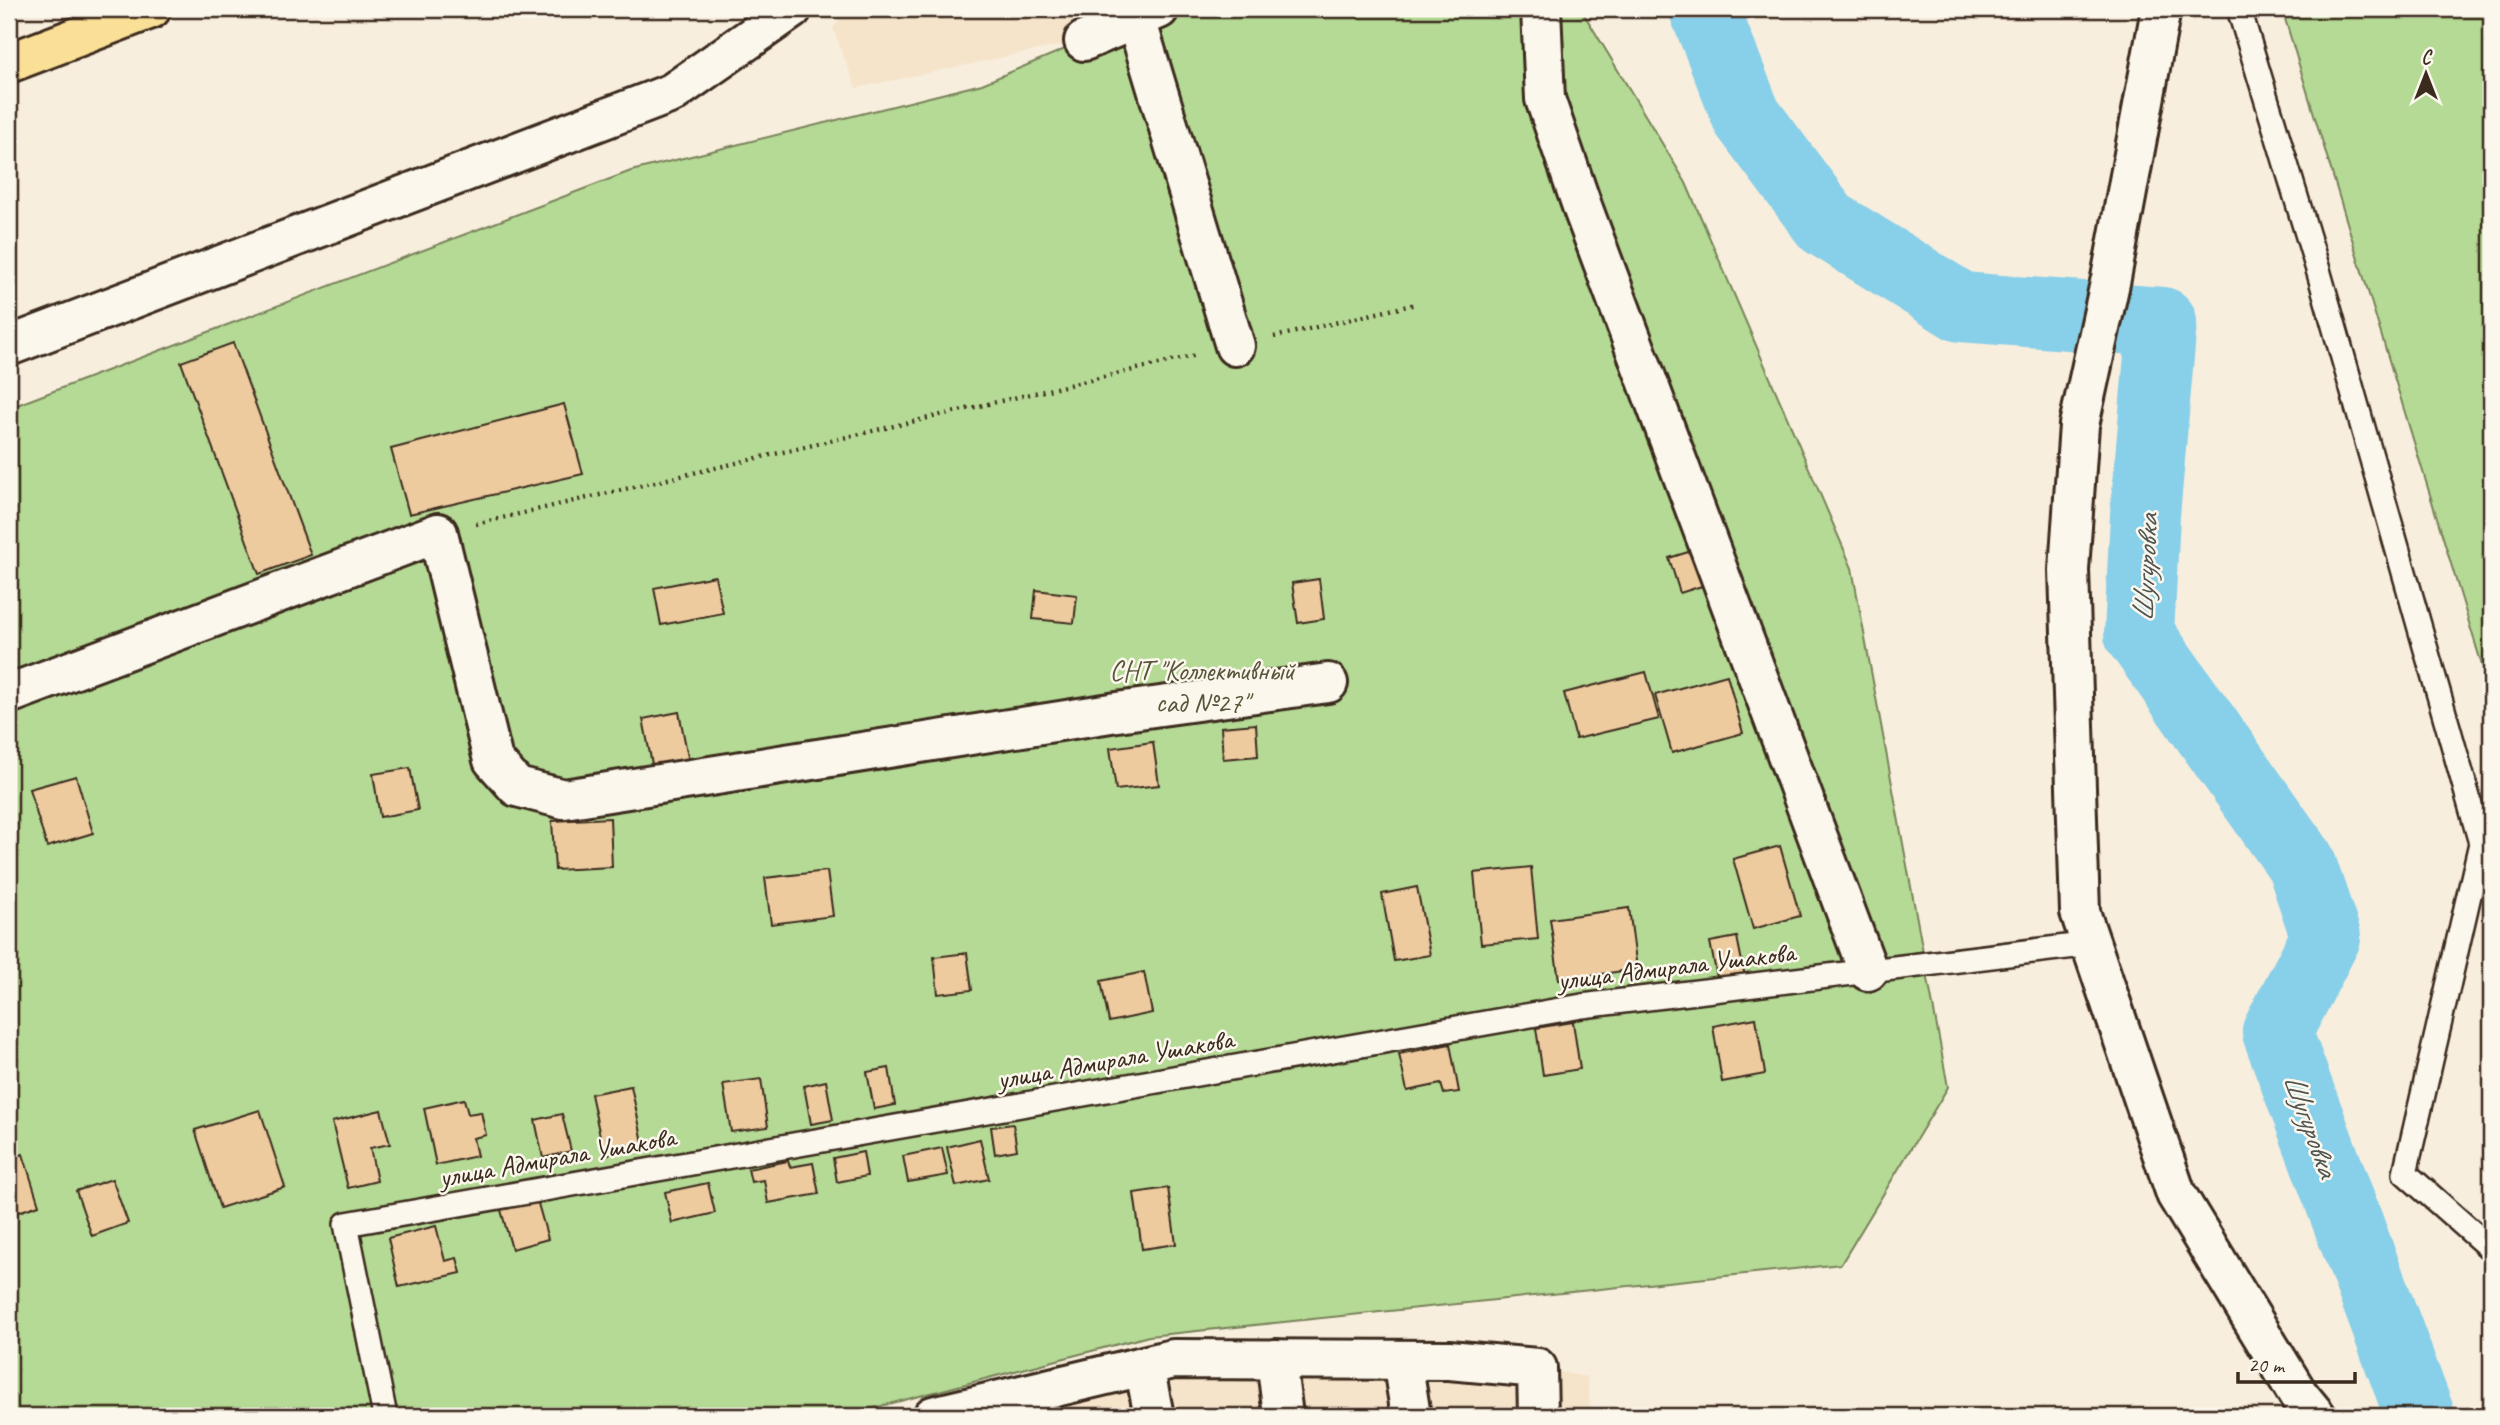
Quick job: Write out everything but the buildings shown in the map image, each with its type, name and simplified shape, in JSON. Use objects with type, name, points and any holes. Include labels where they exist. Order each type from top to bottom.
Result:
[{"type":"main road","points":[[9,63],[151,9]]},
{"type":"street","points":[[9,346],[672,93],[792,9]]},
{"type":"street","points":[[1541,9],[1545,99],[1588,222],[1868,971]]},
{"type":"street","points":[[2161,9],[2111,278],[2079,425],[2069,570],[2080,912],[2176,1194],[2298,1394],[2316,1416]]},
{"type":"street","points":[[1084,41],[1148,14],[1235,346]]},
{"type":"street","points":[[9,694],[438,533],[494,760],[517,788],[564,799],[1117,712],[1328,683]]},
{"type":"street","points":[[933,1416],[1030,1405],[1144,1366],[1173,1359],[1276,1359],[1449,1360],[1537,1368],[1538,1416]]},
{"type":"street","points":[[1276,1359],[1283,1416]]},
{"type":"street","points":[[1402,1360],[1411,1416]]},
{"type":"street","points":[[1144,1366],[1154,1416]]},
{"type":"lane","points":[[2239,9],[2319,274],[2481,843],[2405,1173],[2491,1249]]},
{"type":"lane","name":"улица Адмирала Ушакова","points":[[385,1416],[346,1224],[1582,1006],[2091,944]]},
{"type":"path","points":[[438,533],[1416,304]]},
{"type":"shaded area","points":[[847,9],[1183,9],[1125,32],[856,88],[833,29]]},
{"type":"shaded area","points":[[1537,1368],[1587,1377],[1591,1416],[920,1416],[1065,1375]]},
{"type":"green space","name":"СНТ \"Коллективный сад №27\"","points":[[1160,9],[1581,9],[1686,183],[1852,568],[1948,1087],[1841,1264],[1149,1336],[843,1416],[9,1416],[9,408],[631,171],[982,84]]},
{"type":"green space","points":[[2282,9],[2491,9],[2491,695]]},
{"type":"waterway","name":"Шугуровка","points":[[1704,9],[1747,117],[1826,223],[1961,307],[2162,322],[2145,515],[2139,634],[2301,863],[2326,937],[2277,1032],[2420,1416]]}]
